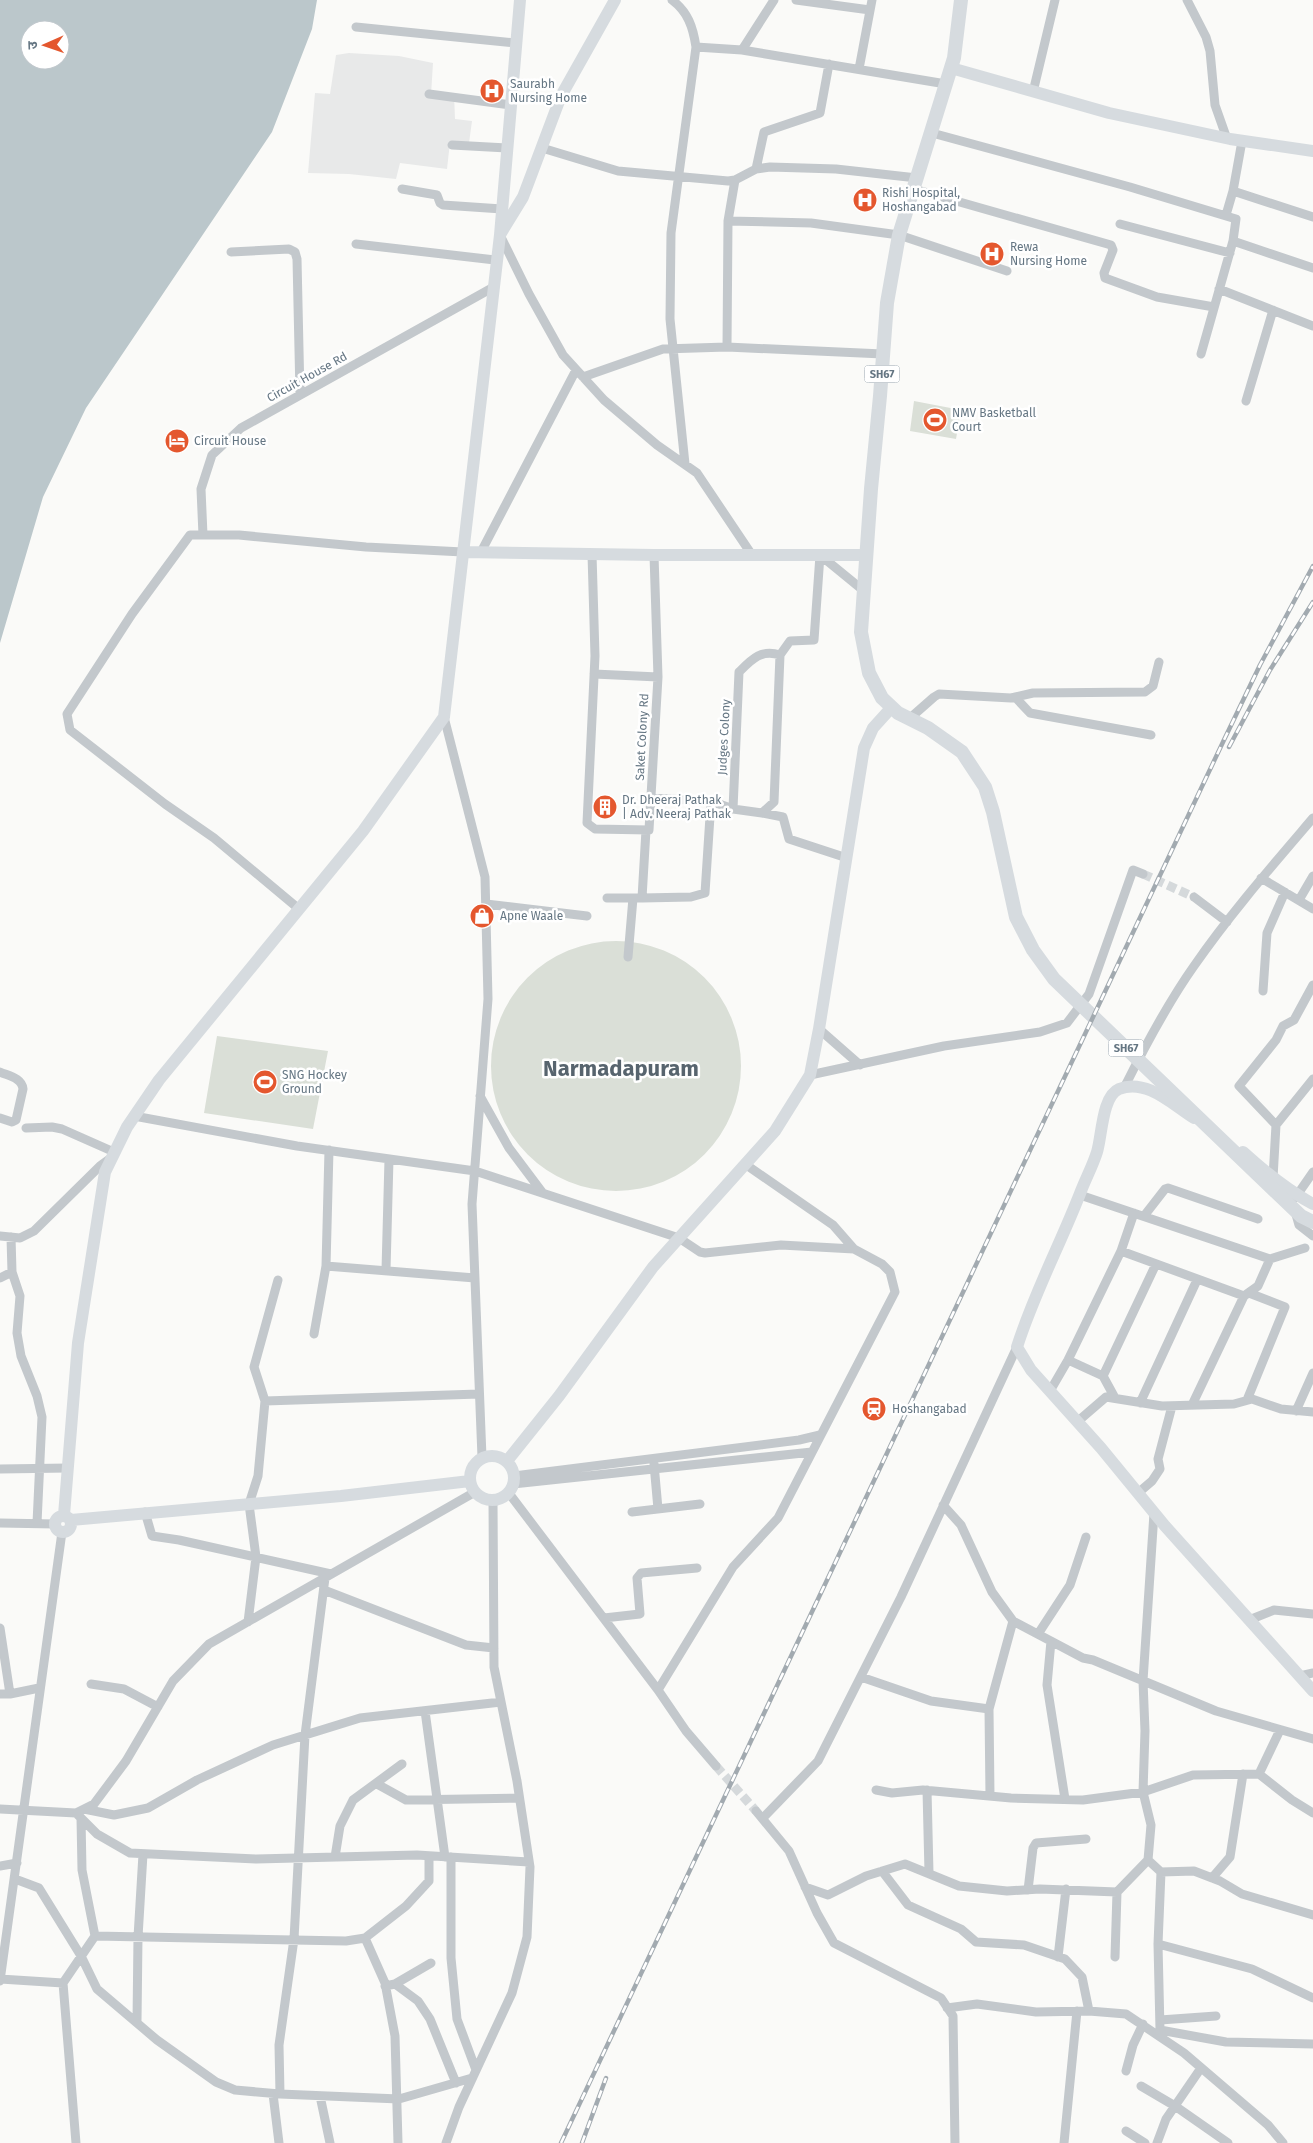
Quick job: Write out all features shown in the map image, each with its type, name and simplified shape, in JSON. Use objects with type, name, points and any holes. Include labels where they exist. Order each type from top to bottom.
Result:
[{"type":"main road","name":"SH67","points":[[961,0],[951,68],[899,235],[887,303],[861,632],[869,673],[882,698],[898,713],[928,728],[962,752],[985,787],[993,812],[1016,917],[1033,950],[1054,979],[1307,1219]]},
{"type":"street","points":[[482,1457],[472,1204],[488,999],[485,877],[444,717],[495,260],[500,235],[520,0]]},
{"type":"street","points":[[500,235],[523,196],[561,96],[615,0]]},
{"type":"street","points":[[672,0],[684,10],[690,20],[696,47],[671,233],[670,318],[685,464]]},
{"type":"street","points":[[742,50],[774,0]]},
{"type":"street","points":[[796,0],[870,10]]},
{"type":"street","points":[[859,69],[872,0]]},
{"type":"street","points":[[1034,92],[1055,0]]},
{"type":"street","points":[[1187,0],[1206,37],[1210,51],[1215,105],[1227,139]]},
{"type":"street","points":[[356,27],[516,43]]},
{"type":"street","points":[[696,47],[742,50],[946,84]]},
{"type":"street","points":[[756,169],[764,132],[820,114],[829,64]]},
{"type":"street","points":[[951,68],[1109,113],[1227,139],[1313,151]]},
{"type":"street","points":[[429,94],[511,105]]},
{"type":"street","points":[[932,132],[1234,218],[1237,222],[1233,241],[1201,354]]},
{"type":"street","points":[[1226,215],[1233,190],[1242,141]]},
{"type":"street","points":[[452,145],[507,148]]},
{"type":"street","points":[[542,148],[611,169],[679,178],[728,181],[735,180],[756,169],[770,167],[836,168],[916,184],[1111,245],[1113,250],[1104,273],[1105,278],[1157,297],[1214,307]]},
{"type":"street","points":[[727,347],[728,221],[735,180]]},
{"type":"street","points":[[402,189],[437,195],[440,203],[443,205],[502,209]]},
{"type":"street","points":[[1233,190],[1313,217]]},
{"type":"street","points":[[728,221],[811,222],[899,235],[1007,271]]},
{"type":"street","points":[[1120,224],[1230,253]]},
{"type":"street","points":[[500,235],[529,294],[563,355],[604,400],[657,445],[697,473],[752,555]]},
{"type":"street","points":[[1233,241],[1313,268]]},
{"type":"street","points":[[356,244],[495,260]]},
{"type":"street","points":[[232,252],[289,249],[295,252],[297,258],[300,395]]},
{"type":"street","name":"Circuit House Rd","points":[[203,535],[201,489],[212,455],[241,428],[492,288]]},
{"type":"street","points":[[1219,289],[1313,326]]},
{"type":"street","points":[[1246,401],[1273,310]]},
{"type":"street","points":[[583,377],[674,348],[727,347],[883,354]]},
{"type":"street","points":[[481,552],[576,370]]},
{"type":"street","points":[[299,909],[214,838],[165,804],[70,730],[66,714],[132,614],[190,535],[239,535],[366,547],[462,552],[654,555],[866,554]]},
{"type":"street","points":[[592,554],[594,674],[586,823],[595,830],[646,830]]},
{"type":"street","points":[[654,555],[658,677]]},
{"type":"street","points":[[820,555],[864,591]]},
{"type":"street","points":[[762,813],[774,802],[780,655],[790,641],[814,640],[820,555]]},
{"type":"street","name":"Judges Colony","points":[[733,809],[739,672],[754,656],[770,652],[780,655]]},
{"type":"street","points":[[909,719],[939,694],[1015,698],[1033,693],[1145,692],[1153,686],[1159,662]]},
{"type":"street","name":"Saket Colony Rd","points":[[594,674],[658,677],[649,830],[646,830],[638,898],[628,957]]},
{"type":"street","points":[[1015,698],[1030,713],[1151,735]]},
{"type":"street","points":[[506,1461],[559,1396],[653,1267],[775,1131],[810,1075],[864,748],[873,728],[892,707]]},
{"type":"street","points":[[63,1983],[0,1980],[25,1810],[39,1688],[63,1523],[78,1343],[105,1172],[134,1116],[159,1080],[363,831],[444,717]]},
{"type":"street","points":[[650,798],[711,801],[733,809],[783,817],[789,839],[847,858]]},
{"type":"street","points":[[607,898],[690,897],[705,893],[711,801]]},
{"type":"street","points":[[1124,1088],[1147,1042],[1193,967],[1261,878],[1313,818]]},
{"type":"street","points":[[810,1075],[944,1046],[1040,1032],[1067,1023],[1089,994],[1133,870],[1143,874]]},
{"type":"street","points":[[1298,900],[1313,876]]},
{"type":"street","points":[[1261,878],[1313,908]]},
{"type":"street","points":[[1263,990],[1267,933],[1285,892]]},
{"type":"street","points":[[1194,897],[1227,922]]},
{"type":"street","points":[[486,904],[587,916]]},
{"type":"street","points":[[1276,1125],[1239,1086],[1276,1040],[1283,1026],[1294,1020],[1313,984]]},
{"type":"street","points":[[819,1029],[860,1065]]},
{"type":"street","points":[[0,1072],[19,1080],[23,1089],[16,1120],[12,1122],[0,1118]]},
{"type":"street","points":[[1273,1178],[1276,1125],[1313,1079]]},
{"type":"street","points":[[763,1818],[818,1762],[861,1677],[1017,1347],[1028,1312],[1097,1152],[1108,1101],[1117,1090],[1133,1086],[1150,1090],[1240,1149],[1273,1178],[1296,1195],[1313,1204]]},
{"type":"street","points":[[480,1096],[509,1148],[542,1192]]},
{"type":"street","points":[[134,1116],[329,1150],[475,1171],[679,1238],[700,1252],[705,1253],[781,1245],[854,1249]]},
{"type":"street","points":[[26,1128],[52,1127],[62,1129],[113,1155]]},
{"type":"street","points":[[314,1334],[326,1266],[329,1150]]},
{"type":"street","points":[[0,1236],[20,1238],[34,1231],[113,1155]]},
{"type":"street","points":[[386,1270],[388,1159]]},
{"type":"street","points":[[658,1690],[733,1567],[778,1518],[895,1292],[890,1272],[882,1264],[854,1249],[833,1225],[746,1164]]},
{"type":"street","points":[[1313,1172],[1296,1195],[1294,1205],[1297,1219],[1303,1230],[1313,1236]]},
{"type":"street","points":[[1144,1216],[1165,1189],[1168,1188],[1258,1219]]},
{"type":"street","points":[[1080,1194],[1270,1259],[1305,1248]]},
{"type":"street","points":[[1050,1391],[1068,1360],[1121,1251],[1134,1213]]},
{"type":"street","points":[[11,1237],[12,1272],[20,1296],[17,1333],[21,1356],[38,1396],[42,1417],[37,1523]]},
{"type":"street","points":[[1121,1251],[1197,1280],[1285,1307],[1247,1400]]},
{"type":"street","points":[[1192,1406],[1247,1294],[1258,1286],[1270,1259]]},
{"type":"street","points":[[1103,1376],[1156,1264]]},
{"type":"street","points":[[326,1266],[475,1278]]},
{"type":"street","points":[[0,1278],[12,1272]]},
{"type":"street","points":[[248,1622],[256,1557],[250,1504],[258,1476],[265,1401],[254,1367],[278,1280]]},
{"type":"street","points":[[1140,1403],[1197,1280]]},
{"type":"street","points":[[1017,1347],[1031,1370],[1154,1513],[1313,1690]]},
{"type":"street","points":[[1068,1360],[1103,1376],[1115,1398]]},
{"type":"street","points":[[1296,1411],[1313,1373]]},
{"type":"street","points":[[265,1401],[479,1394]]},
{"type":"street","points":[[1077,1422],[1106,1397],[1172,1406],[1234,1404],[1252,1399],[1281,1410],[1313,1412]]},
{"type":"street","points":[[1138,1493],[1152,1481],[1160,1469],[1158,1459],[1172,1406]]},
{"type":"street","points":[[716,1766],[686,1731],[604,1618],[512,1484],[512,1468],[499,1457],[491,1456],[482,1457],[475,1463],[470,1472],[472,1486],[483,1498],[493,1500],[502,1497],[512,1484],[653,1458],[799,1440],[820,1435]]},
{"type":"street","points":[[512,1484],[812,1452]]},
{"type":"street","points":[[653,1458],[658,1509]]},
{"type":"street","points":[[0,1469],[68,1468]]},
{"type":"street","points":[[0,1523],[63,1523],[145,1512],[472,1486]]},
{"type":"street","points":[[81,1814],[94,1804],[126,1761],[173,1681],[209,1644],[328,1576],[472,1486]]},
{"type":"street","points":[[446,2143],[458,2107],[512,1993],[527,1937],[529,1862],[494,1667],[493,1500]]},
{"type":"street","points":[[632,1512],[700,1504]]},
{"type":"street","points":[[943,1505],[961,1525],[992,1592],[1013,1621],[1083,1658],[1216,1710],[1313,1739]]},
{"type":"street","points":[[145,1512],[152,1536],[256,1557],[328,1576]]},
{"type":"street","points":[[1115,1957],[1117,1892],[1148,1860],[1151,1825],[1143,1792],[1145,1730],[1143,1681],[1154,1513]]},
{"type":"street","points":[[1038,1634],[1070,1585],[1086,1537]]},
{"type":"street","points":[[604,1618],[640,1614],[637,1578],[641,1573],[697,1568]]},
{"type":"street","points":[[279,2143],[276,2094],[279,2045],[294,1939],[305,1735],[324,1590],[328,1576]]},
{"type":"street","points":[[324,1590],[466,1645],[494,1648]]},
{"type":"street","points":[[1249,1620],[1274,1610],[1313,1614]]},
{"type":"street","points":[[990,1796],[990,1708],[1013,1621]]},
{"type":"street","points":[[0,1628],[10,1694]]},
{"type":"street","points":[[1051,1641],[1047,1685],[1065,1799]]},
{"type":"street","points":[[1300,1676],[1313,1673]]},
{"type":"street","points":[[861,1677],[931,1701],[990,1708]]},
{"type":"street","points":[[91,1684],[124,1689],[158,1707]]},
{"type":"street","points":[[0,1694],[10,1694],[39,1688]]},
{"type":"street","points":[[0,1809],[114,1815],[148,1808],[197,1780],[273,1745],[360,1718],[501,1702]]},
{"type":"street","points":[[425,1711],[437,1800],[448,1857],[451,1958],[457,2020],[474,2074]]},
{"type":"street","points":[[1259,1774],[1280,1730]]},
{"type":"street","points":[[335,1857],[340,1826],[353,1800],[402,1764]]},
{"type":"street","points":[[1212,1878],[1230,1857],[1244,1774]]},
{"type":"street","points":[[876,1790],[892,1794],[927,1790],[990,1796],[1083,1800],[1143,1792],[1193,1775],[1259,1774],[1292,1800],[1313,1813]]},
{"type":"street","points":[[376,1784],[406,1800],[519,1798]]},
{"type":"street","points":[[927,1790],[929,1874]]},
{"type":"street","points":[[756,1811],[789,1851],[817,1913],[834,1944],[941,1998],[953,2016],[955,2143]]},
{"type":"street","points":[[81,1814],[97,1834],[130,1853],[256,1859],[429,1856],[529,1862]]},
{"type":"street","points":[[76,2143],[63,1983],[95,1936],[82,1870],[81,1814]]},
{"type":"street","points":[[1028,1890],[1033,1848],[1036,1842],[1086,1839]]},
{"type":"street","points":[[137,2021],[138,1937],[143,1854]]},
{"type":"street","points":[[95,1936],[346,1941],[365,1938],[406,1906],[429,1881],[429,1856]]},
{"type":"street","points":[[1148,1860],[1161,1872],[1194,1871],[1242,1894],[1313,1915]]},
{"type":"street","points":[[0,1866],[17,1863]]},
{"type":"street","points":[[805,1887],[828,1895],[866,1876],[906,1864],[959,1886],[1007,1891],[1066,1889],[1117,1892]]},
{"type":"street","points":[[882,1871],[908,1905],[961,1929],[976,1942],[1024,1945],[1066,1959],[1082,1977],[1089,2010]]},
{"type":"street","points":[[1161,1872],[1158,1944],[1159,2029],[1201,2068],[1268,2125],[1283,2143]]},
{"type":"street","points":[[15,1880],[39,1888],[81,1956],[97,1989],[137,2021],[157,2040],[216,2082],[236,2090],[276,2094],[396,2099],[456,2082],[474,2074]]},
{"type":"street","points":[[1058,1957],[1066,1889]]},
{"type":"street","points":[[365,1938],[390,1985],[396,2036],[398,2143]]},
{"type":"street","points":[[1158,1944],[1244,1966],[1313,1998]]},
{"type":"street","points":[[390,1985],[431,1963]]},
{"type":"street","points":[[390,1985],[418,2001],[430,2019],[456,2082]]},
{"type":"street","points":[[947,2008],[976,2004],[1036,2012],[1089,2010],[1126,2014],[1142,2024],[1159,2029],[1226,2042],[1313,2044]]},
{"type":"street","points":[[1064,2143],[1077,2011]]},
{"type":"street","points":[[1159,2029],[1216,2016]]},
{"type":"street","points":[[1126,2070],[1133,2045],[1142,2024]]},
{"type":"street","points":[[1157,2143],[1166,2119],[1201,2068]]},
{"type":"street","points":[[1141,2086],[1175,2106],[1228,2143]]},
{"type":"street","points":[[320,2096],[330,2143]]},
{"type":"street","points":[[1126,2131],[1145,2143]]},
{"type":"shaded area","points":[[0,0],[317,0],[312,29],[272,132],[86,408],[43,497],[0,643]]},
{"type":"shaded area","points":[[349,53],[399,56],[433,63],[431,95],[454,94],[455,119],[472,121],[469,143],[450,142],[447,169],[400,163],[396,179],[349,174],[308,173],[315,93],[330,94],[336,55]]},
{"type":"shaded area","name":"NMV Basketball Court","points":[[914,401],[961,410],[956,439],[910,431]]},
{"type":"shaded area","points":[[616,941],[652,946],[675,956],[695,969],[713,987],[726,1007],[736,1030],[741,1066],[736,1102],[726,1125],[713,1145],[695,1163],[675,1176],[652,1186],[616,1191],[580,1186],[557,1176],[537,1163],[519,1145],[506,1125],[496,1102],[491,1066],[496,1030],[506,1007],[519,987],[537,969],[557,956],[580,946]]},
{"type":"shaded area","name":"SNG Hockey Ground","points":[[217,1036],[328,1051],[313,1129],[204,1113]]},
{"type":"tunnel","points":[[1143,874],[1194,897]]},
{"type":"tunnel","points":[[716,1766],[756,1811]]},
{"type":"railway","points":[[561,2143],[1223,742],[1260,665],[1313,566]]},
{"type":"railway","points":[[1229,747],[1270,670],[1313,602]]},
{"type":"railway","points":[[582,2143],[606,2078]]},
{"type":"place","name":"Saurabh Nursing Home","points":[[492,91]]},
{"type":"place","name":"Rishi Hospital, Hoshangabad","points":[[865,200]]},
{"type":"place","name":"Rewa Nursing Home","points":[[992,254]]},
{"type":"place","name":"NMV Basketball Court","points":[[935,420]]},
{"type":"place","name":"Circuit House","points":[[177,441]]},
{"type":"place","name":"Dr. Dheeraj Pathak | Adv. Neeraj Pathak","points":[[605,807]]},
{"type":"place","name":"Apne Waale","points":[[482,916]]},
{"type":"place","name":"SNG Hockey Ground","points":[[265,1082]]},
{"type":"place","name":"Hoshangabad","points":[[874,1409]]},
{"type":"district","name":"Narmadapuram","points":[[621,1068]]}]
